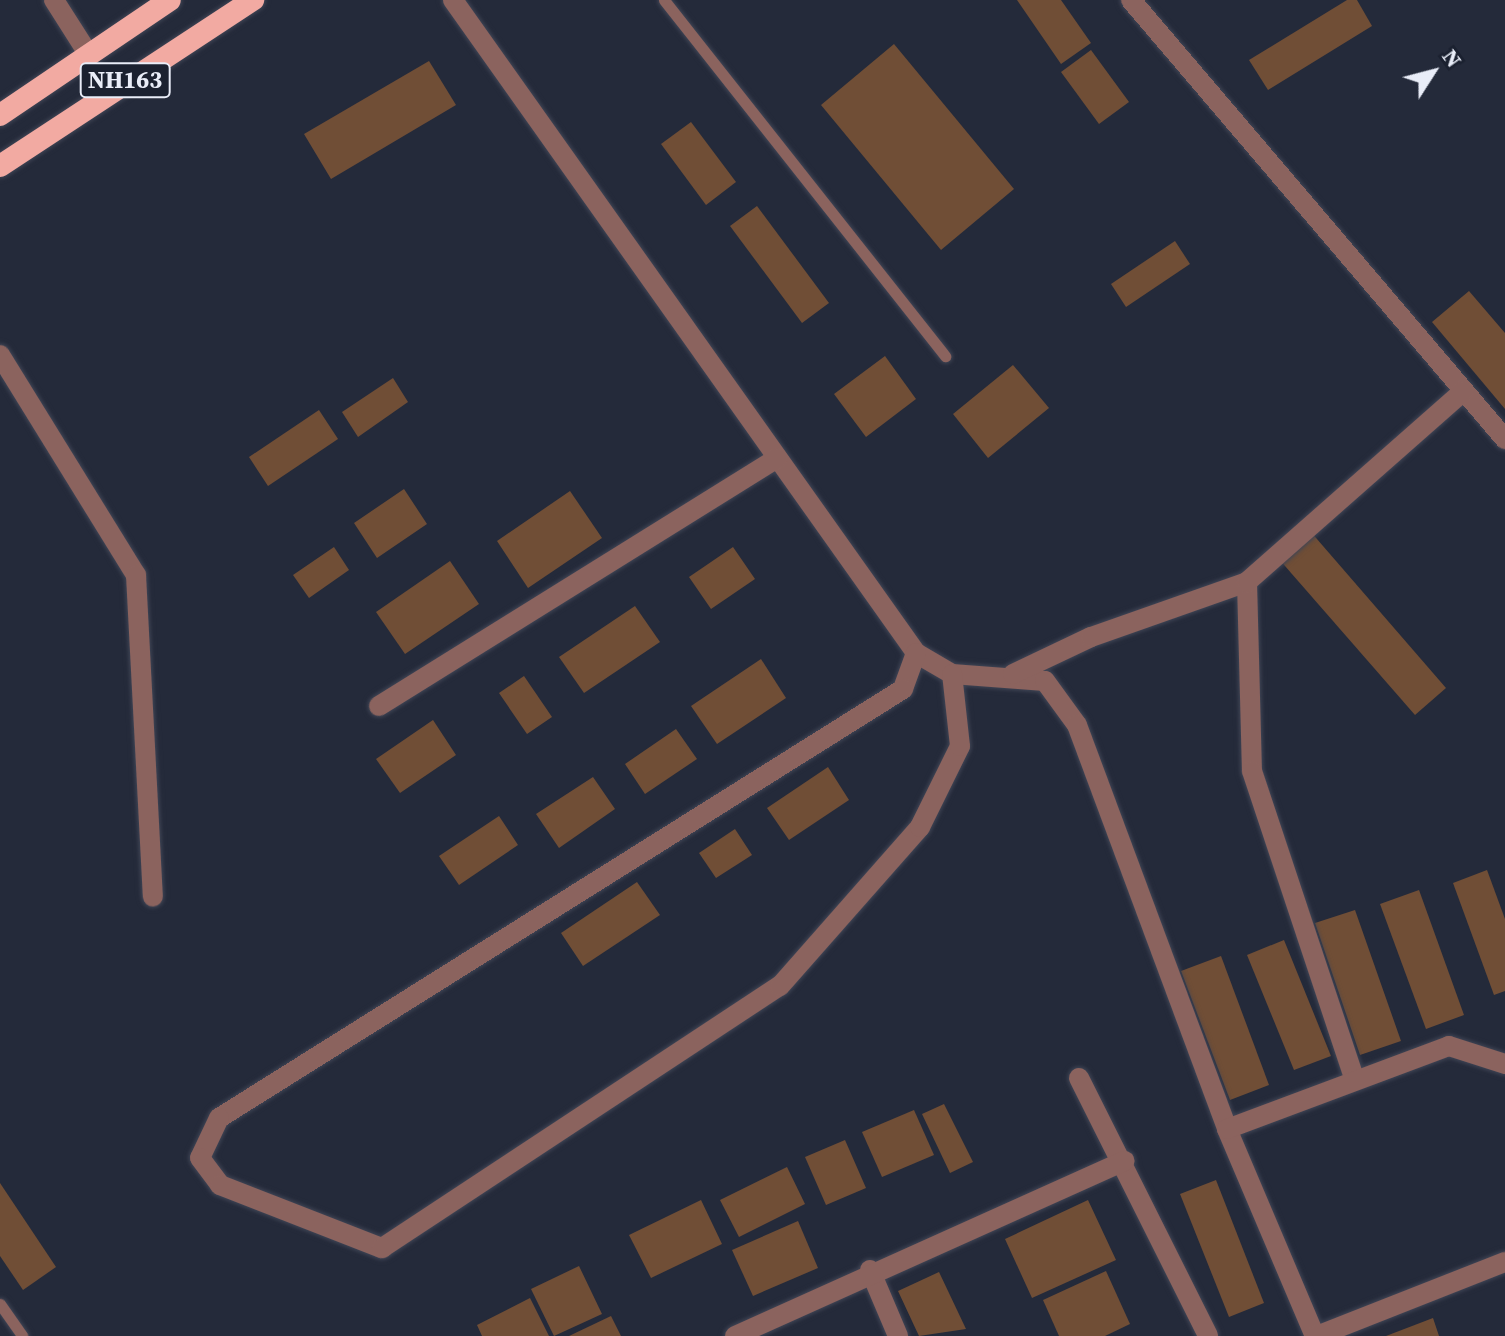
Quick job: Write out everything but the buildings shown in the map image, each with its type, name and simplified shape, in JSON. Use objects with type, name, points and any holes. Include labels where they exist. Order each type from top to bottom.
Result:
[{"type":"highway","name":"NH163","points":[[0,115],[170,0]]},
{"type":"highway","name":"NH163","points":[[0,166],[253,0]]},
{"type":"street","points":[[54,0],[89,55]]},
{"type":"street","points":[[453,0],[916,653],[952,674],[1013,674],[1045,681],[1077,725],[1227,1129],[1316,1336],[1505,1262]]},
{"type":"street","points":[[1131,0],[1505,439]]},
{"type":"street","points":[[0,355],[136,575],[153,897]]},
{"type":"street","points":[[1013,674],[1091,637],[1247,582],[1464,391]]},
{"type":"street","points":[[379,706],[777,458]]},
{"type":"street","points":[[1247,582],[1252,771],[1355,1080]]},
{"type":"street","points":[[916,653],[903,689],[219,1118],[200,1158],[220,1185],[382,1248],[780,986],[920,827],[960,746],[952,674]]},
{"type":"street","points":[[1227,1129],[1449,1046],[1505,1064]]},
{"type":"street","points":[[1079,1078],[1125,1161],[1208,1336]]},
{"type":"street","points":[[735,1336],[870,1270],[1125,1161]]},
{"type":"street","points":[[870,1270],[898,1336]]},
{"type":"lane","points":[[664,0],[945,356]]},
{"type":"lane","points":[[0,1304],[22,1336]]}]
